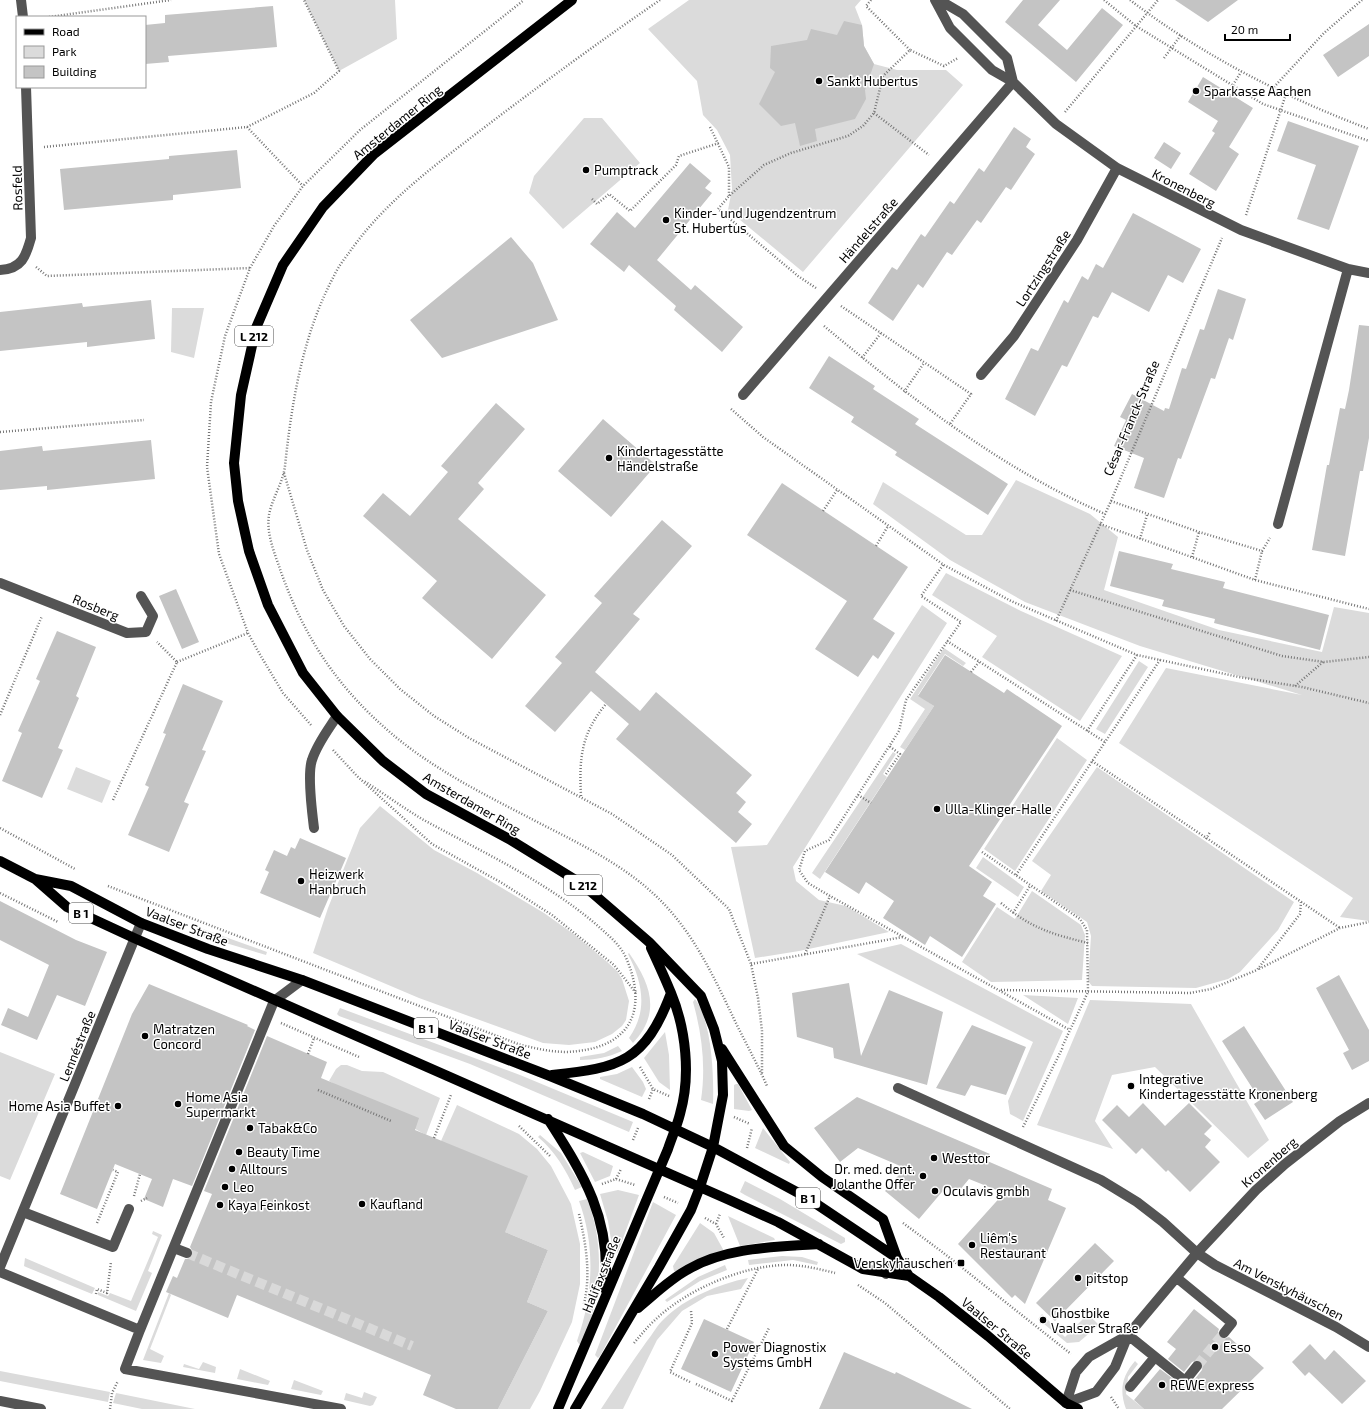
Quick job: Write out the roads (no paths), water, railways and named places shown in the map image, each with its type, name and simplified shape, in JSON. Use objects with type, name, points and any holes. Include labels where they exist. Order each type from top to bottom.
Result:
[{"type":"main road","name":"Amsterdamer Ring","points":[[572,0],[374,154],[323,207],[283,265],[256,328],[240,402],[234,463],[238,501],[249,550],[268,605],[303,673],[337,716],[383,761],[426,794],[510,839],[582,884],[649,942],[700,996],[720,1046],[723,1095],[713,1147],[700,1187]]},
{"type":"main road","name":"Vaalser Straße","points":[[0,861],[35,879],[67,907],[134,938],[274,1001],[659,1168],[778,1222],[863,1268],[886,1274],[909,1276]]},
{"type":"main road","name":"Vaalser Straße","points":[[35,879],[70,886],[141,923],[208,949],[302,980],[550,1076],[675,1128],[713,1147],[806,1197],[898,1258],[909,1276],[939,1297],[988,1336],[1067,1406],[1078,1409]]},
{"type":"main road","name":"Amsterdamer Ring","points":[[649,942],[671,993],[682,1032],[685,1068],[683,1100],[668,1149]]},
{"type":"main road","points":[[550,1076],[605,1068],[633,1054],[653,1032],[665,1010],[671,993]]},
{"type":"main road","points":[[720,1046],[784,1146],[822,1177],[883,1219],[898,1258]]},
{"type":"main road","points":[[548,1119],[576,1163],[590,1189],[596,1206],[603,1234],[606,1256],[604,1299]]},
{"type":"main road","name":"Halifaxstraße","points":[[558,1409],[668,1149]]},
{"type":"main road","points":[[575,1409],[632,1314],[684,1222],[700,1187]]},
{"type":"main road","points":[[632,1314],[686,1270],[711,1258],[721,1255],[820,1244]]},
{"type":"street","points":[[21,0],[23,16]]},
{"type":"street","name":"Kronenberg","points":[[935,0],[950,28],[992,70],[1013,82],[1056,124],[1117,168],[1228,225],[1348,269],[1369,273]]},
{"type":"street","points":[[939,0],[963,14],[1007,58],[1013,82]]},
{"type":"street","name":"Händelstraße","points":[[743,395],[1013,82]]},
{"type":"street","name":"Rosfeld","points":[[0,270],[11,270],[25,258],[31,238],[26,88]]},
{"type":"street","name":"Lortzingstraße","points":[[981,375],[1014,336],[1077,240],[1117,168]]},
{"type":"street","points":[[1278,524],[1348,269]]},
{"type":"street","name":"Rosberg","points":[[0,583],[127,633],[146,632],[153,616],[142,596]]},
{"type":"street","points":[[314,828],[310,800],[311,760],[337,716]]},
{"type":"street","name":"Lennéstraße","points":[[0,1267],[24,1212],[141,923]]},
{"type":"street","points":[[302,980],[274,1001],[124,1368],[341,1409]]},
{"type":"street","points":[[898,1088],[1101,1180],[1137,1202],[1163,1222],[1198,1253]]},
{"type":"street","name":"Kronenberg","points":[[1067,1406],[1096,1392],[1115,1367],[1128,1335],[1240,1205],[1285,1164],[1340,1120],[1369,1103]]},
{"type":"street","points":[[24,1212],[113,1247],[129,1209]]},
{"type":"street","points":[[174,1248],[187,1253]]},
{"type":"street","name":"Am Venskyhäuschen","points":[[1198,1253],[1215,1265],[1336,1327],[1369,1347]]},
{"type":"street","points":[[886,1274],[898,1258]]},
{"type":"street","points":[[0,1272],[140,1330]]},
{"type":"street","points":[[1177,1278],[1232,1323],[1224,1334]]},
{"type":"street","points":[[1128,1335],[1185,1381],[1197,1366]]},
{"type":"street","name":"Kronenberg","points":[[1067,1406],[1076,1372],[1089,1357],[1128,1335]]},
{"type":"street","points":[[1130,1387],[1155,1357]]},
{"type":"street","points":[[1,1404],[40,1409]]},
{"type":"tunnel","points":[[187,1253],[412,1346]]},
{"type":"tunnel","points":[[1197,1366],[1224,1333]]},
{"type":"place","name":"Sankt Hubertus","points":[[819,81]]},
{"type":"place","name":"Sparkasse Aachen","points":[[1196,91]]},
{"type":"place","name":"Pumptrack","points":[[586,170]]},
{"type":"place","name":"Kinder- und Jugendzentrum St. Hubertus","points":[[666,220]]},
{"type":"place","name":"Kindertagesstätte Händelstraße","points":[[609,458]]},
{"type":"place","name":"Ulla-Klinger-Halle","points":[[937,809]]},
{"type":"place","name":"Heizwerk Hanbruch","points":[[301,881]]},
{"type":"place","name":"Matratzen Concord","points":[[145,1036]]},
{"type":"place","name":"Integrative Kindertagesstätte Kronenberg","points":[[1131,1086]]},
{"type":"place","name":"Home Asia Supermarkt","points":[[178,1104]]},
{"type":"place","name":"Home Asia Buffet","points":[[118,1106]]},
{"type":"place","name":"Tabak&Co","points":[[250,1128]]},
{"type":"place","name":"Beauty Time","points":[[239,1152]]},
{"type":"place","name":"Westtor","points":[[934,1158]]},
{"type":"place","name":"Alltours","points":[[232,1169]]},
{"type":"place","name":"Dr. med. dent. Jolanthe Offer","points":[[923,1176]]},
{"type":"place","name":"Leo","points":[[225,1187]]},
{"type":"place","name":"Oculavis gmbh","points":[[935,1191]]},
{"type":"place","name":"Kaufland","points":[[362,1204]]},
{"type":"place","name":"Kaya Feinkost","points":[[220,1205]]},
{"type":"place","name":"Liêm's Restaurant","points":[[972,1245]]},
{"type":"place","name":"Venskyhäuschen","points":[[961,1263]]},
{"type":"place","name":"pitstop","points":[[1078,1278]]},
{"type":"place","name":"Ghostbike Vaalser Straße","points":[[1043,1320]]},
{"type":"place","name":"Esso","points":[[1215,1347]]},
{"type":"place","name":"Power Diagnostix Systems GmbH","points":[[715,1354]]},
{"type":"place","name":"REWE express","points":[[1162,1385]]}]
